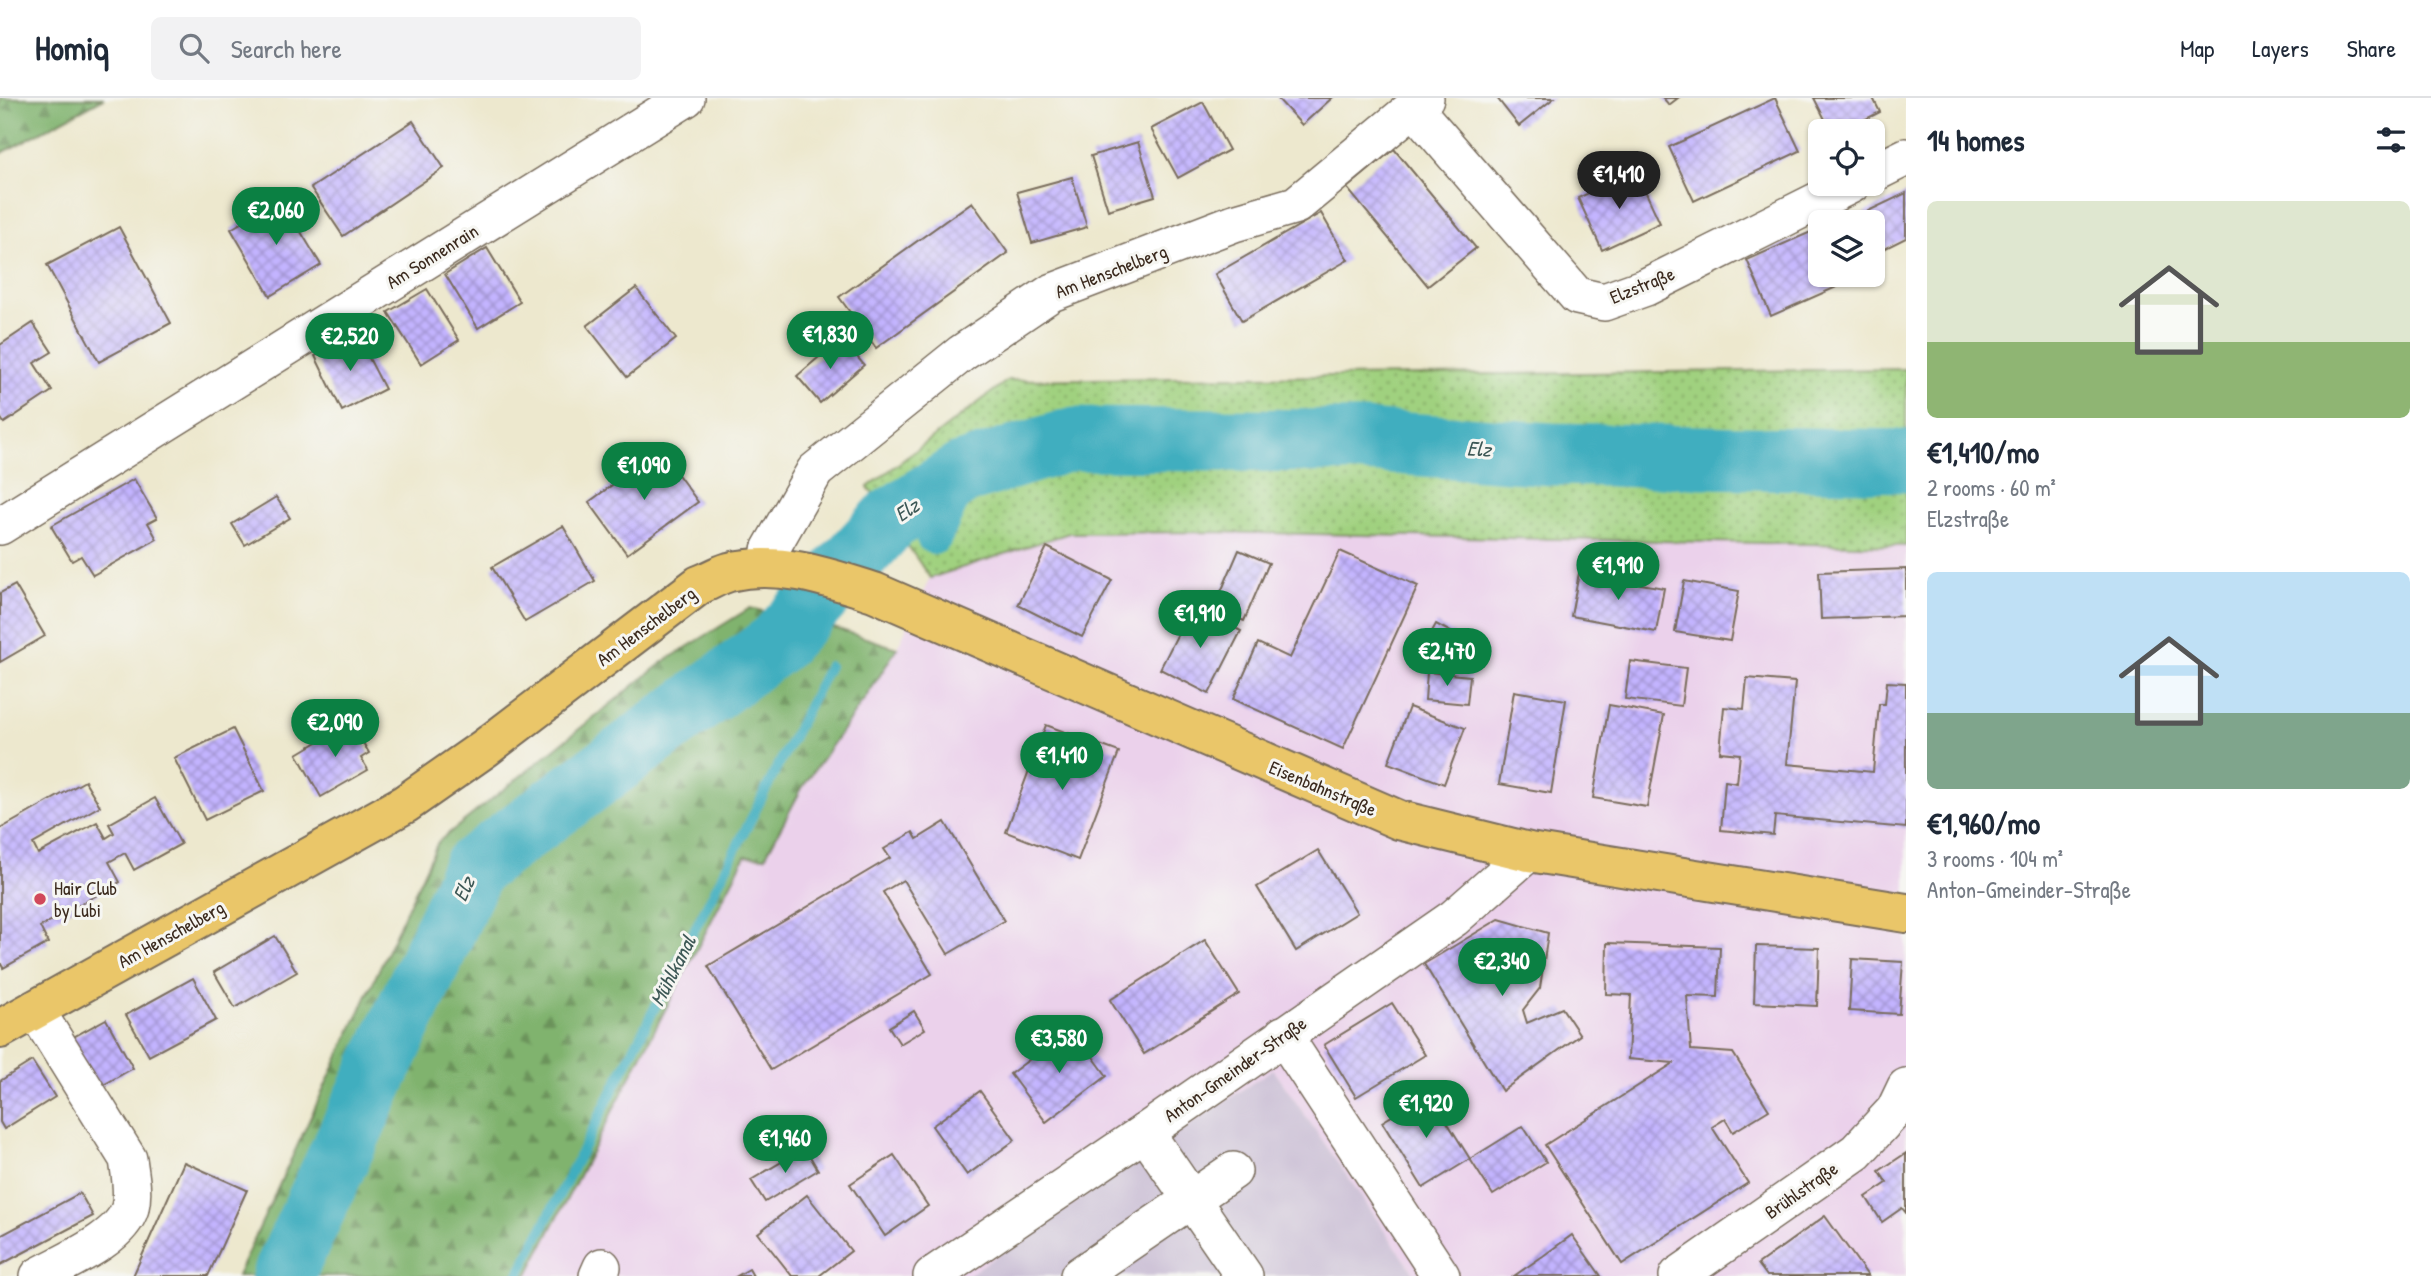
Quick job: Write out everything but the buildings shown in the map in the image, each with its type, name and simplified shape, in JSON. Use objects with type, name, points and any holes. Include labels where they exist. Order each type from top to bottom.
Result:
[{"type":"main road","name":"Eisenbahnstraße","points":[[788,570],[874,592],[1399,820],[1529,852],[1906,914]]},
{"type":"main road","name":"Am Henschelberg","points":[[0,1029],[405,804],[485,748],[699,585],[729,572],[788,570]]},
{"type":"street","name":"Am Sonnenrain","points":[[0,526],[686,98]]},
{"type":"street","name":"Elzstraße","points":[[1420,103],[1577,296],[1604,302],[1646,287],[1828,196]]},
{"type":"street","name":"Am Henschelberg","points":[[788,570],[769,550],[815,471],[962,353],[1051,293],[1234,223],[1296,205],[1420,103]]},
{"type":"street","points":[[1885,168],[1906,157]]},
{"type":"street","name":"Anton-Gmeinder-Straße","points":[[932,1276],[1454,918],[1529,852]]},
{"type":"street","points":[[35,1009],[128,1159],[132,1187],[130,1210],[114,1233],[39,1276]]},
{"type":"street","points":[[1283,1035],[1441,1276]]},
{"type":"street","name":"Brühlstraße","points":[[1678,1276],[1856,1152],[1895,1110],[1906,1087]]},
{"type":"street","points":[[1145,1132],[1244,1276]]},
{"type":"street","points":[[1079,1276],[1233,1171]]},
{"type":"shaded area","points":[[1208,532],[1906,545],[1906,1276],[1416,1276],[1273,1069],[967,1276],[527,1276],[745,856],[765,857],[802,788],[897,648],[930,578],[1069,533]]},
{"type":"shaded area","points":[[1273,1069],[1416,1276],[967,1276]]},
{"type":"green space","points":[[0,98],[104,98],[0,154]]},
{"type":"green space","points":[[1906,369],[1906,546],[1208,532],[1069,533],[930,578],[868,487],[1008,380]]},
{"type":"green space","points":[[750,608],[841,630],[897,648],[802,788],[765,857],[745,856],[527,1276],[237,1276],[438,842],[663,662]]},
{"type":"waterway","name":"Elz","points":[[283,1276],[474,867],[777,643],[891,519],[963,473],[1072,439],[1363,441],[1552,454],[1906,461]]},
{"type":"waterway","name":"Mühlkanal","points":[[934,536],[963,473]]},
{"type":"waterway","name":"Mühlkanal","points":[[518,1276],[829,666]]},
{"type":"place","name":"Hair Club by Lubi","points":[[40,899]]}]
